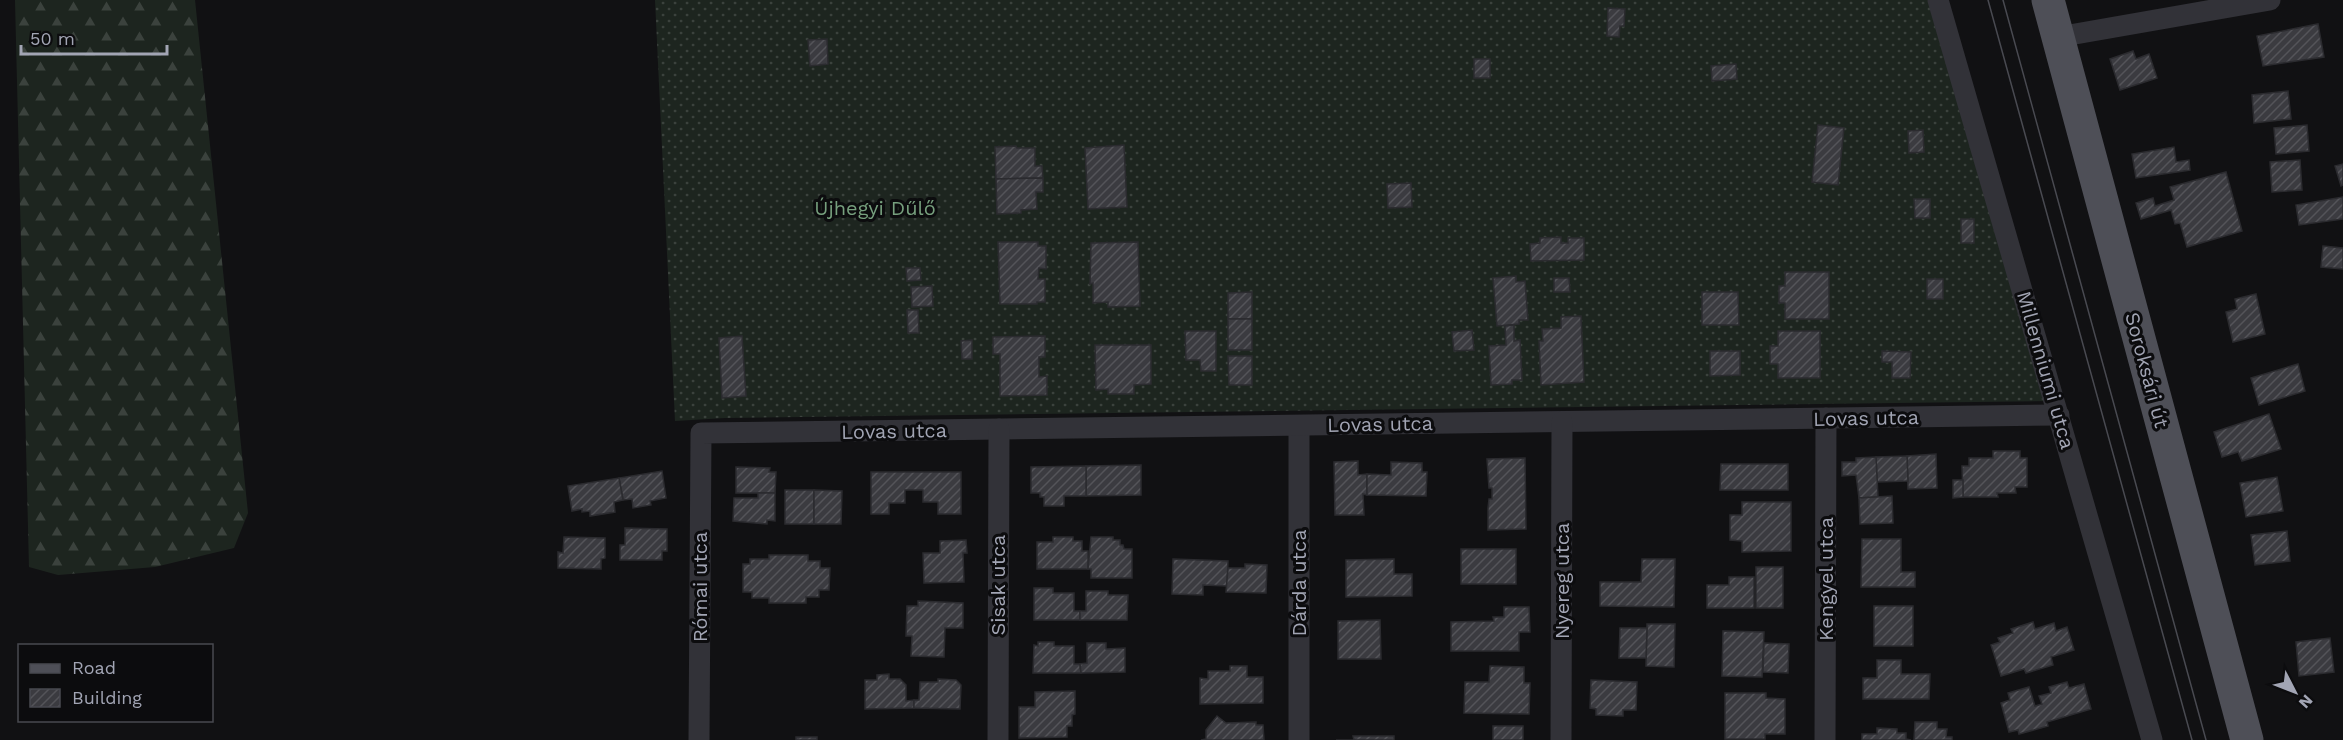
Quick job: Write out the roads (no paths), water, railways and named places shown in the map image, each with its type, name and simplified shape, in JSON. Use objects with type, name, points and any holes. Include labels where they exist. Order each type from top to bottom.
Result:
[{"type":"main road","name":"Soroksári út","points":[[2048,0],[2247,740]]},
{"type":"street","name":"Millenniumi utca","points":[[1938,0],[2152,740]]},
{"type":"street","points":[[2058,37],[2270,0]]},
{"type":"street","name":"Lovas utca","points":[[701,433],[2059,415]]},
{"type":"street","name":"Kengyel utca","points":[[1825,740],[1826,418]]},
{"type":"street","name":"Nyereg utca","points":[[1561,740],[1562,422]]},
{"type":"street","name":"Dárda utca","points":[[1299,426],[1299,740]]},
{"type":"street","name":"Sisak utca","points":[[998,740],[999,429]]},
{"type":"street","name":"Római utca","points":[[699,740],[701,433]]},
{"type":"tram line","points":[[1988,0],[2192,740]]},
{"type":"tram line","points":[[2003,0],[2206,740]]},
{"type":"park label","name":"Újhegyi Dűlő","points":[[875,208]]}]
